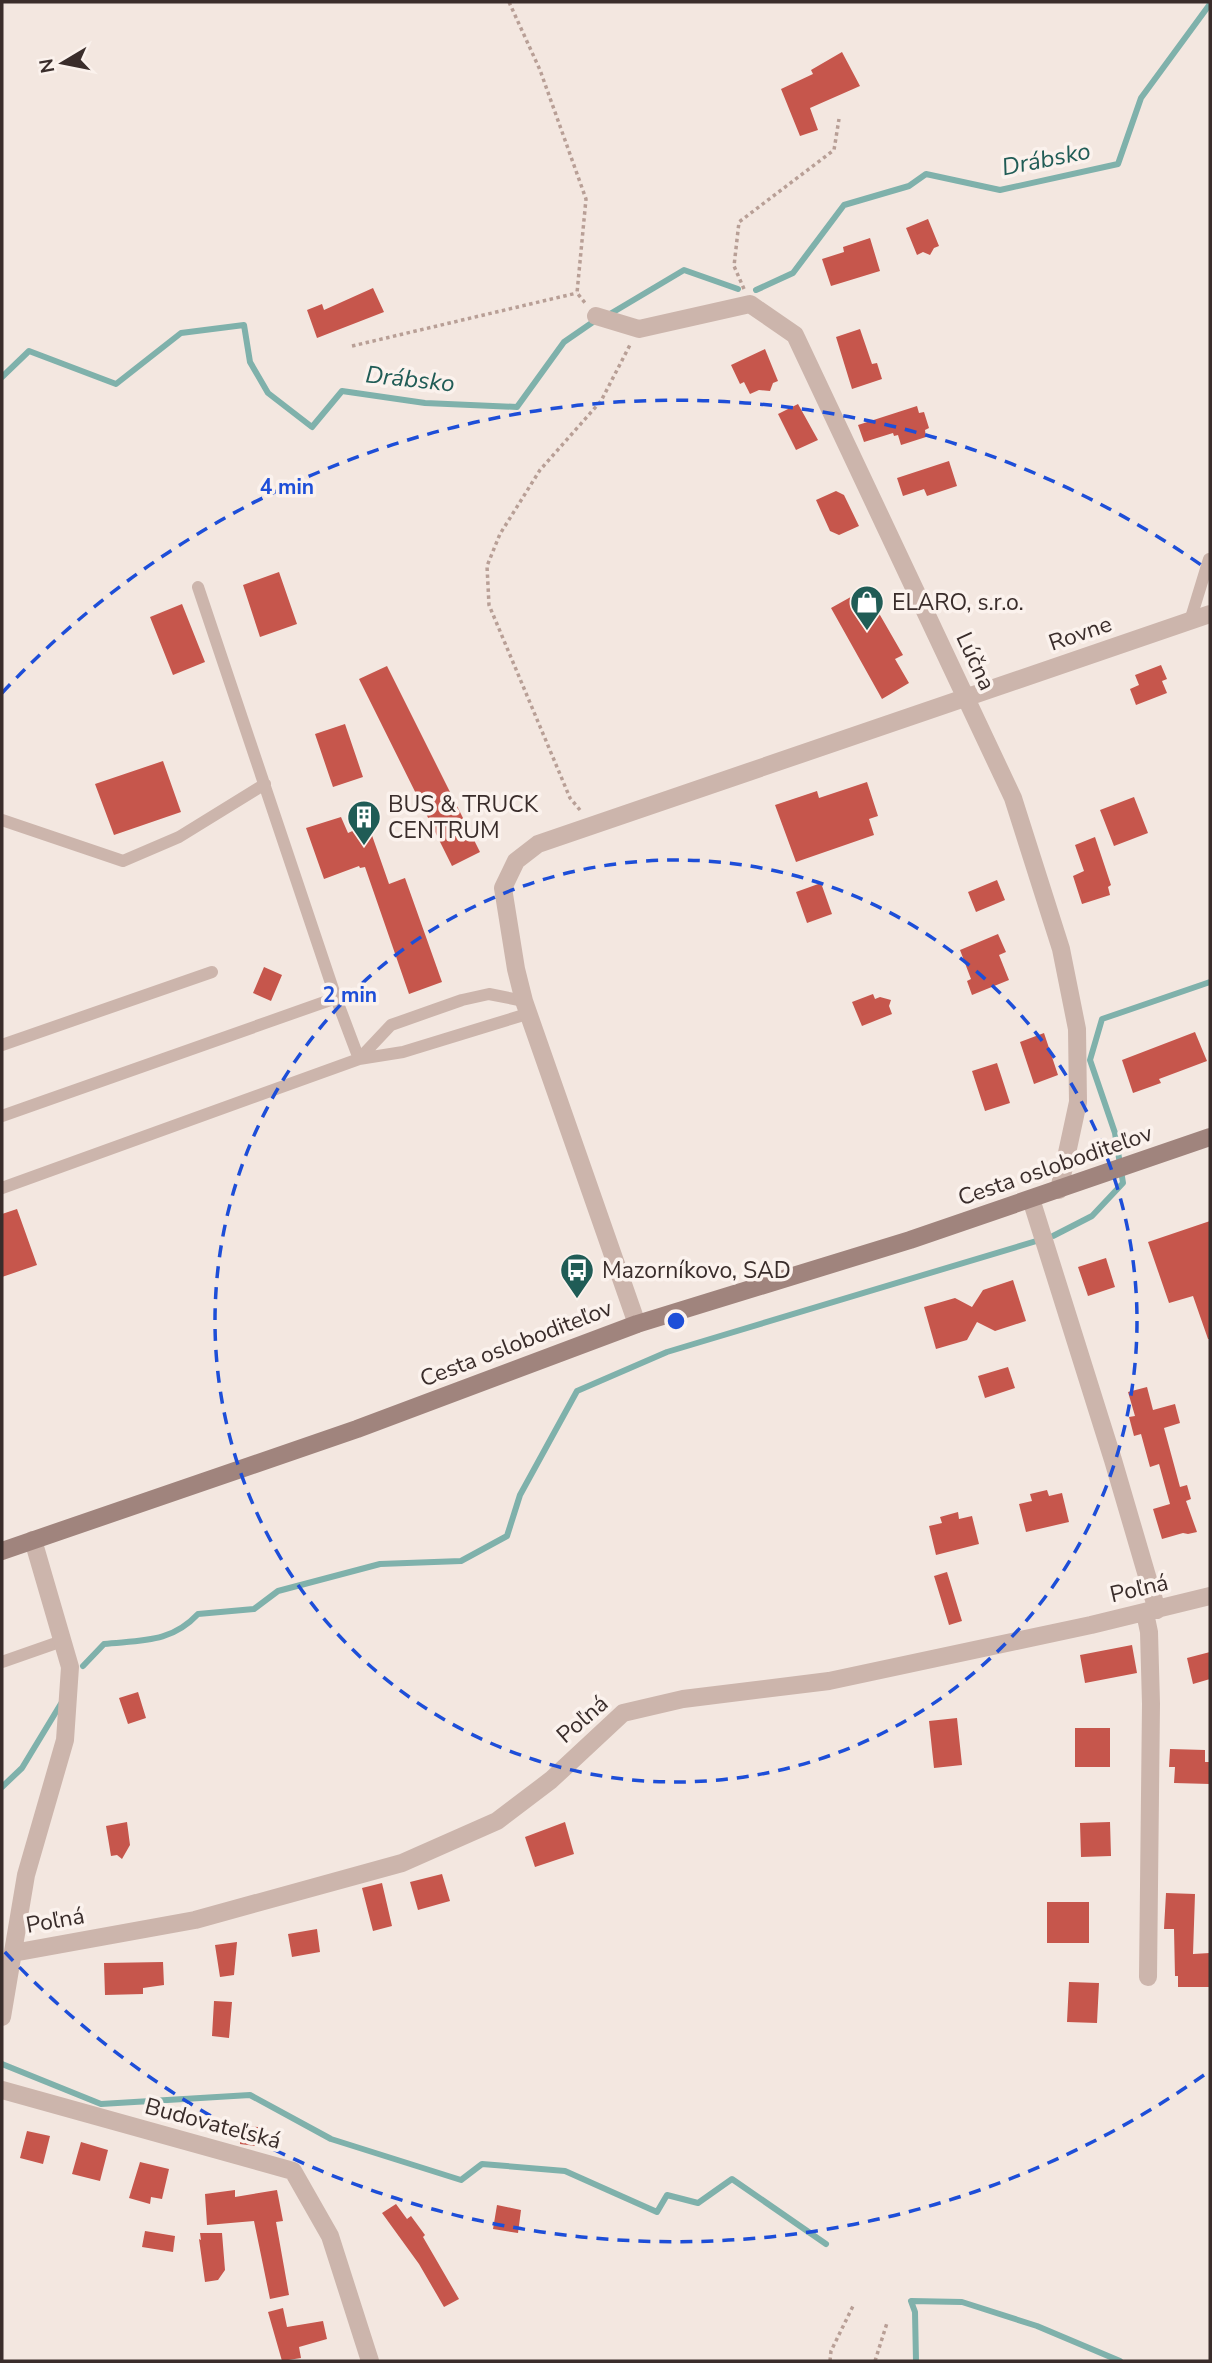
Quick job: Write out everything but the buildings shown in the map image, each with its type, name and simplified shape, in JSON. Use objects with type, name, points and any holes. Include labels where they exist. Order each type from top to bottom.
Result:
[{"type":"main road","name":"Cesta osloboditeľov","points":[[2,1551],[357,1429],[637,1324],[910,1240],[1210,1137]]},
{"type":"street","points":[[596,316],[639,329],[750,304]]},
{"type":"street","name":"Lúčna","points":[[750,304],[796,335],[1013,798],[1061,949],[1077,1029],[1078,1102],[1059,1190]]},
{"type":"street","name":"Rovne","points":[[637,1324],[526,1007],[516,969],[503,888],[516,861],[538,844],[1210,614]]},
{"type":"street","points":[[1031,1199],[1113,1460],[1151,1611],[1148,1977]]},
{"type":"street","points":[[2,2017],[26,1875],[65,1740],[70,1667],[33,1540]]},
{"type":"street","name":"Poľná","points":[[13,1953],[195,1920],[402,1863],[497,1821],[551,1780],[623,1713],[683,1699],[829,1681],[1210,1596]]},
{"type":"street","name":"Budovateľská","points":[[2,2090],[293,2171],[330,2236],[370,2361]]},
{"type":"lane","points":[[1190,621],[1209,559]]},
{"type":"lane","points":[[198,587],[359,1059]]},
{"type":"lane","points":[[2,820],[123,861],[178,837],[265,784]]},
{"type":"lane","points":[[2,1045],[212,972]]},
{"type":"lane","points":[[359,1059],[391,1025],[463,1000],[489,994],[526,1007]]},
{"type":"lane","points":[[2,1116],[337,998]]},
{"type":"lane","points":[[2,1188],[359,1059],[403,1052],[526,1007]]},
{"type":"lane","points":[[2,1662],[62,1641]]},
{"type":"path","points":[[509,2],[540,70],[586,199],[577,293],[596,316]]},
{"type":"path","points":[[750,304],[734,266],[739,222],[834,150],[839,119]]},
{"type":"path","points":[[352,346],[577,293]]},
{"type":"path","points":[[594,826],[570,798],[489,605],[487,566],[500,534],[540,470],[601,401],[639,329]]},
{"type":"path","points":[[830,2361],[831,2351],[854,2304]]},
{"type":"path","points":[[875,2361],[887,2323]]},
{"type":"waterway","name":"Drábsko","points":[[756,290],[793,273],[844,205],[909,186],[926,174],[1000,190],[1118,164],[1141,98],[1210,4]]},
{"type":"waterway","name":"Drábsko","points":[[610,314],[684,270],[738,289]]},
{"type":"waterway","name":"Drábsko","points":[[2,377],[29,351],[116,384],[181,333],[244,325],[250,362],[268,393],[312,427],[342,391],[425,403],[517,407],[564,342],[593,322]]},
{"type":"waterway","points":[[83,1666],[104,1644],[166,1635],[198,1614],[254,1609],[278,1591],[380,1564],[461,1561],[507,1536],[520,1495],[577,1391],[667,1352],[1053,1236],[1092,1216],[1123,1183],[1115,1133],[1090,1060],[1102,1019],[1210,982]]},
{"type":"waterway","points":[[2,1787],[22,1768],[62,1702]]},
{"type":"waterway","points":[[2,2064],[101,2104],[250,2095],[331,2139],[461,2180],[482,2164],[565,2171],[657,2212],[667,2195],[698,2203],[732,2179],[826,2244]]},
{"type":"waterway","points":[[916,2361],[915,2312],[911,2301],[962,2302],[1037,2326],[1120,2361]]},
{"type":"place","name":"ELARO, s.r.o.","points":[[867,632]]},
{"type":"place","name":"BUS & TRUCK CENTRUM","points":[[364,847]]},
{"type":"place","name":"Mazorníkovo, SAD","points":[[577,1300]]}]
